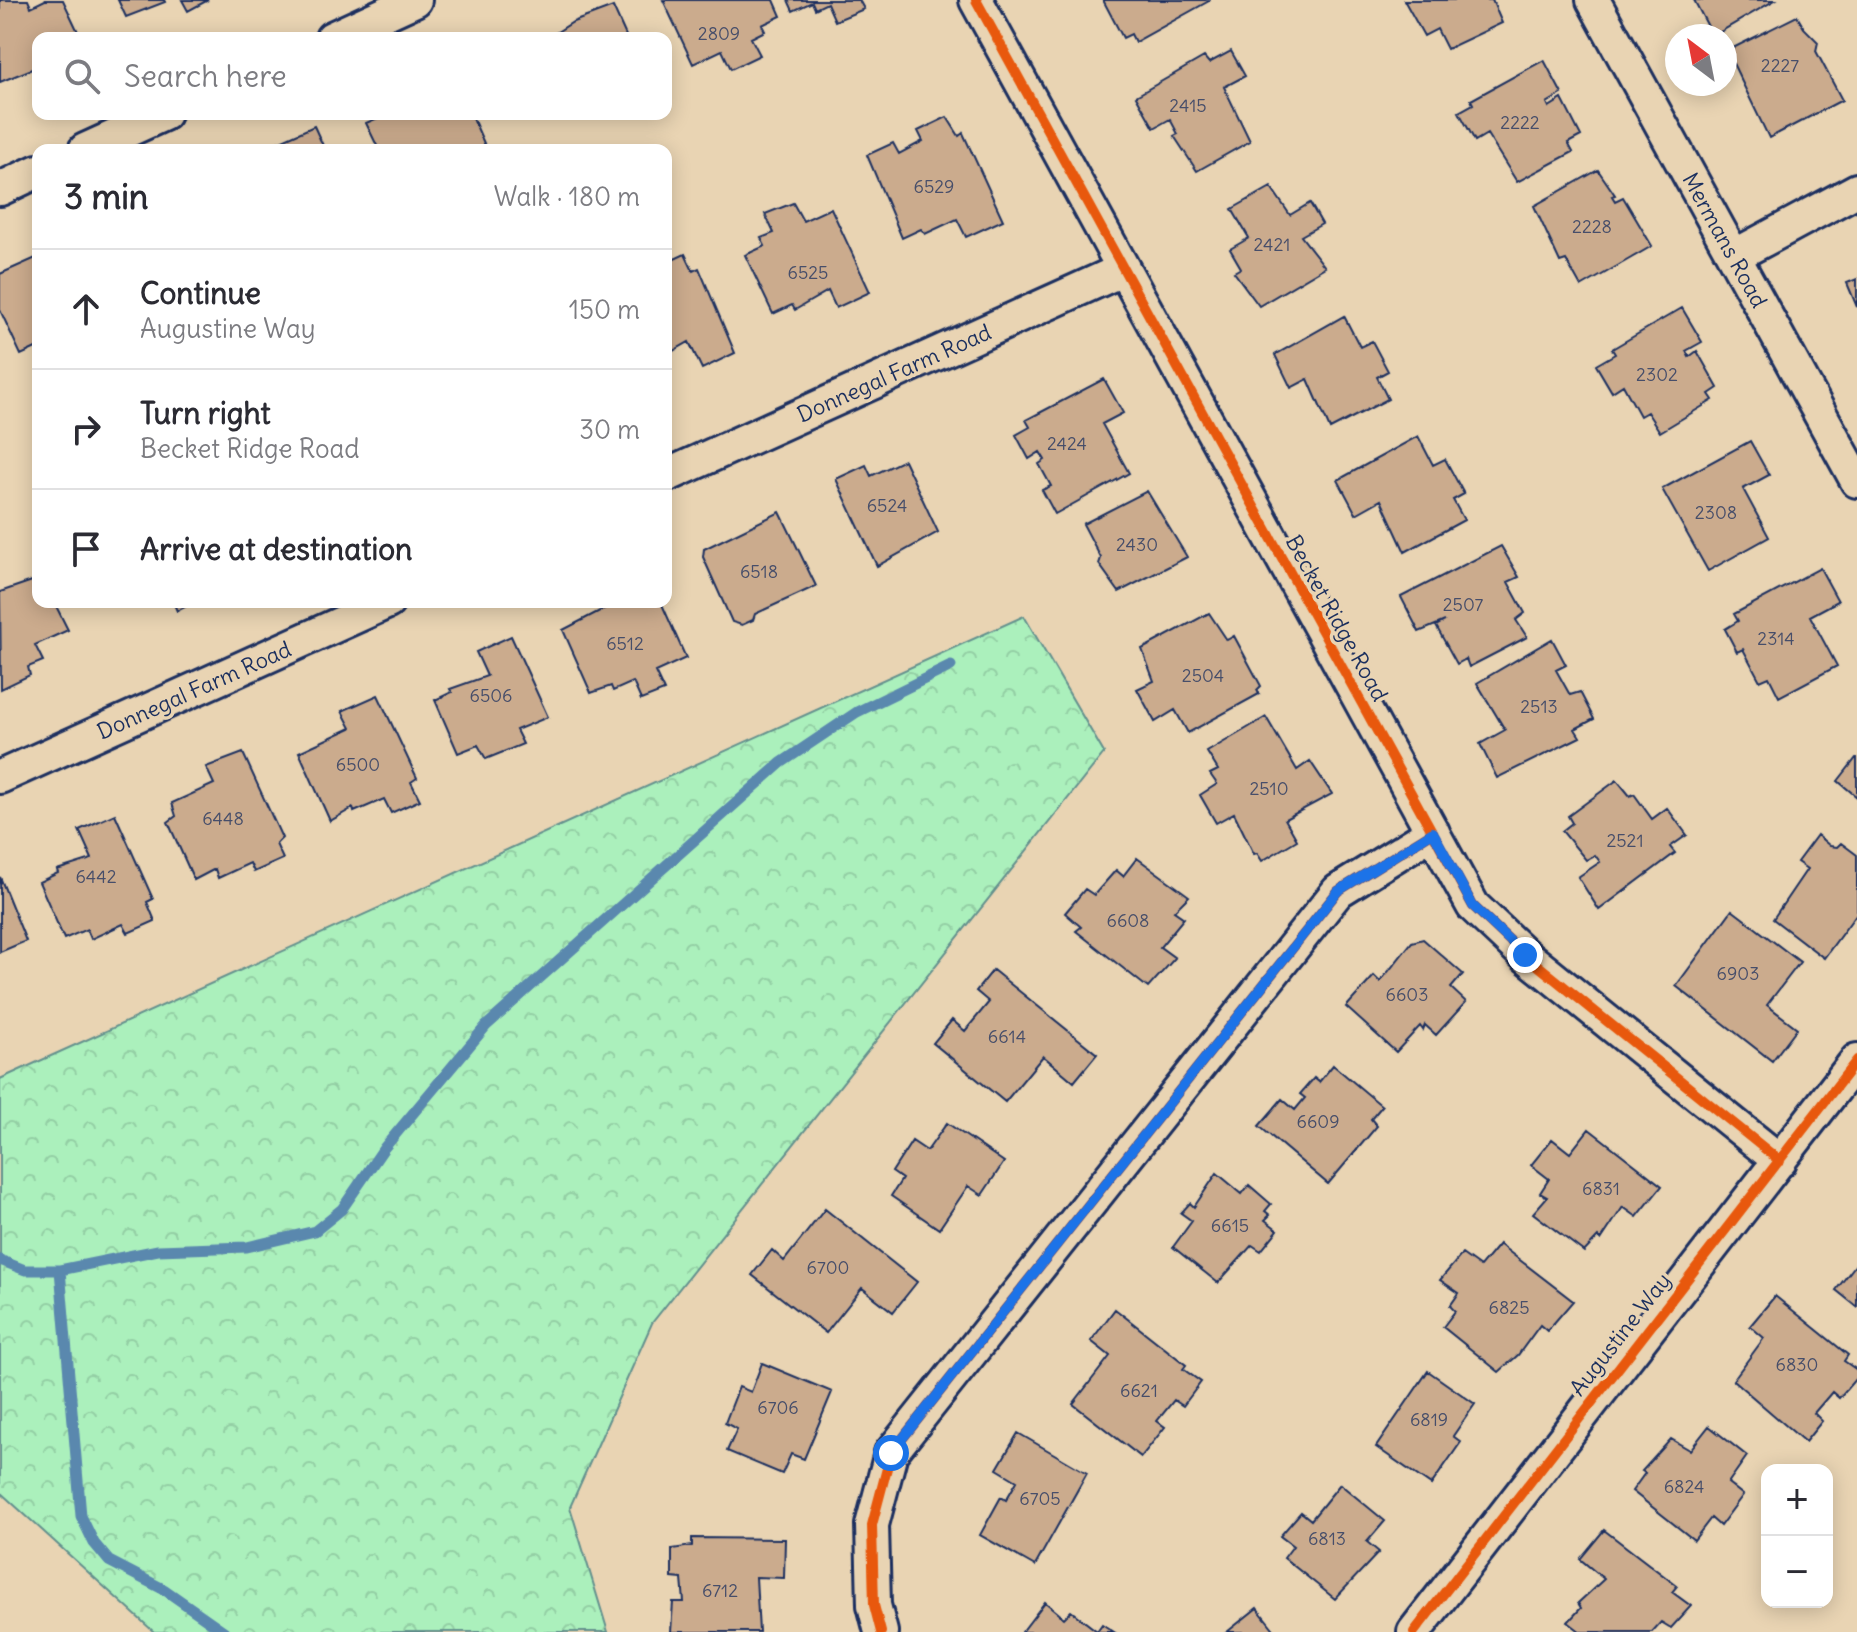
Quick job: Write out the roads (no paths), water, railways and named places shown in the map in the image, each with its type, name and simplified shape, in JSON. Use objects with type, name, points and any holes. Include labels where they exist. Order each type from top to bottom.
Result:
[{"type":"street","points":[[345,32],[415,0]]},
{"type":"street","name":"Becket Ridge Road","points":[[976,0],[1473,906],[1514,945],[1780,1161]]},
{"type":"street","name":"Mermans Road","points":[[1593,0],[1857,481]]},
{"type":"street","points":[[98,144],[151,120]]},
{"type":"street","points":[[0,189],[32,174]]},
{"type":"street","points":[[1734,256],[1857,190]]},
{"type":"street","name":"Donnegal Farm Road","points":[[672,473],[1122,270]]},
{"type":"street","name":"Donnegal Farm Road","points":[[0,777],[375,608]]},
{"type":"street","points":[[881,1632],[874,1605],[872,1525],[891,1453],[1338,891],[1433,832]]},
{"type":"street","name":"Augustine Way","points":[[1414,1632],[1857,1060]]},
{"type":"waterway","points":[[0,1260],[25,1270],[60,1270],[158,1250],[247,1247],[315,1231],[342,1209],[384,1148],[486,1026],[781,763],[857,712],[951,666]]},
{"type":"waterway","points":[[60,1270],[81,1516],[94,1543],[109,1561],[165,1590],[225,1632]]}]
